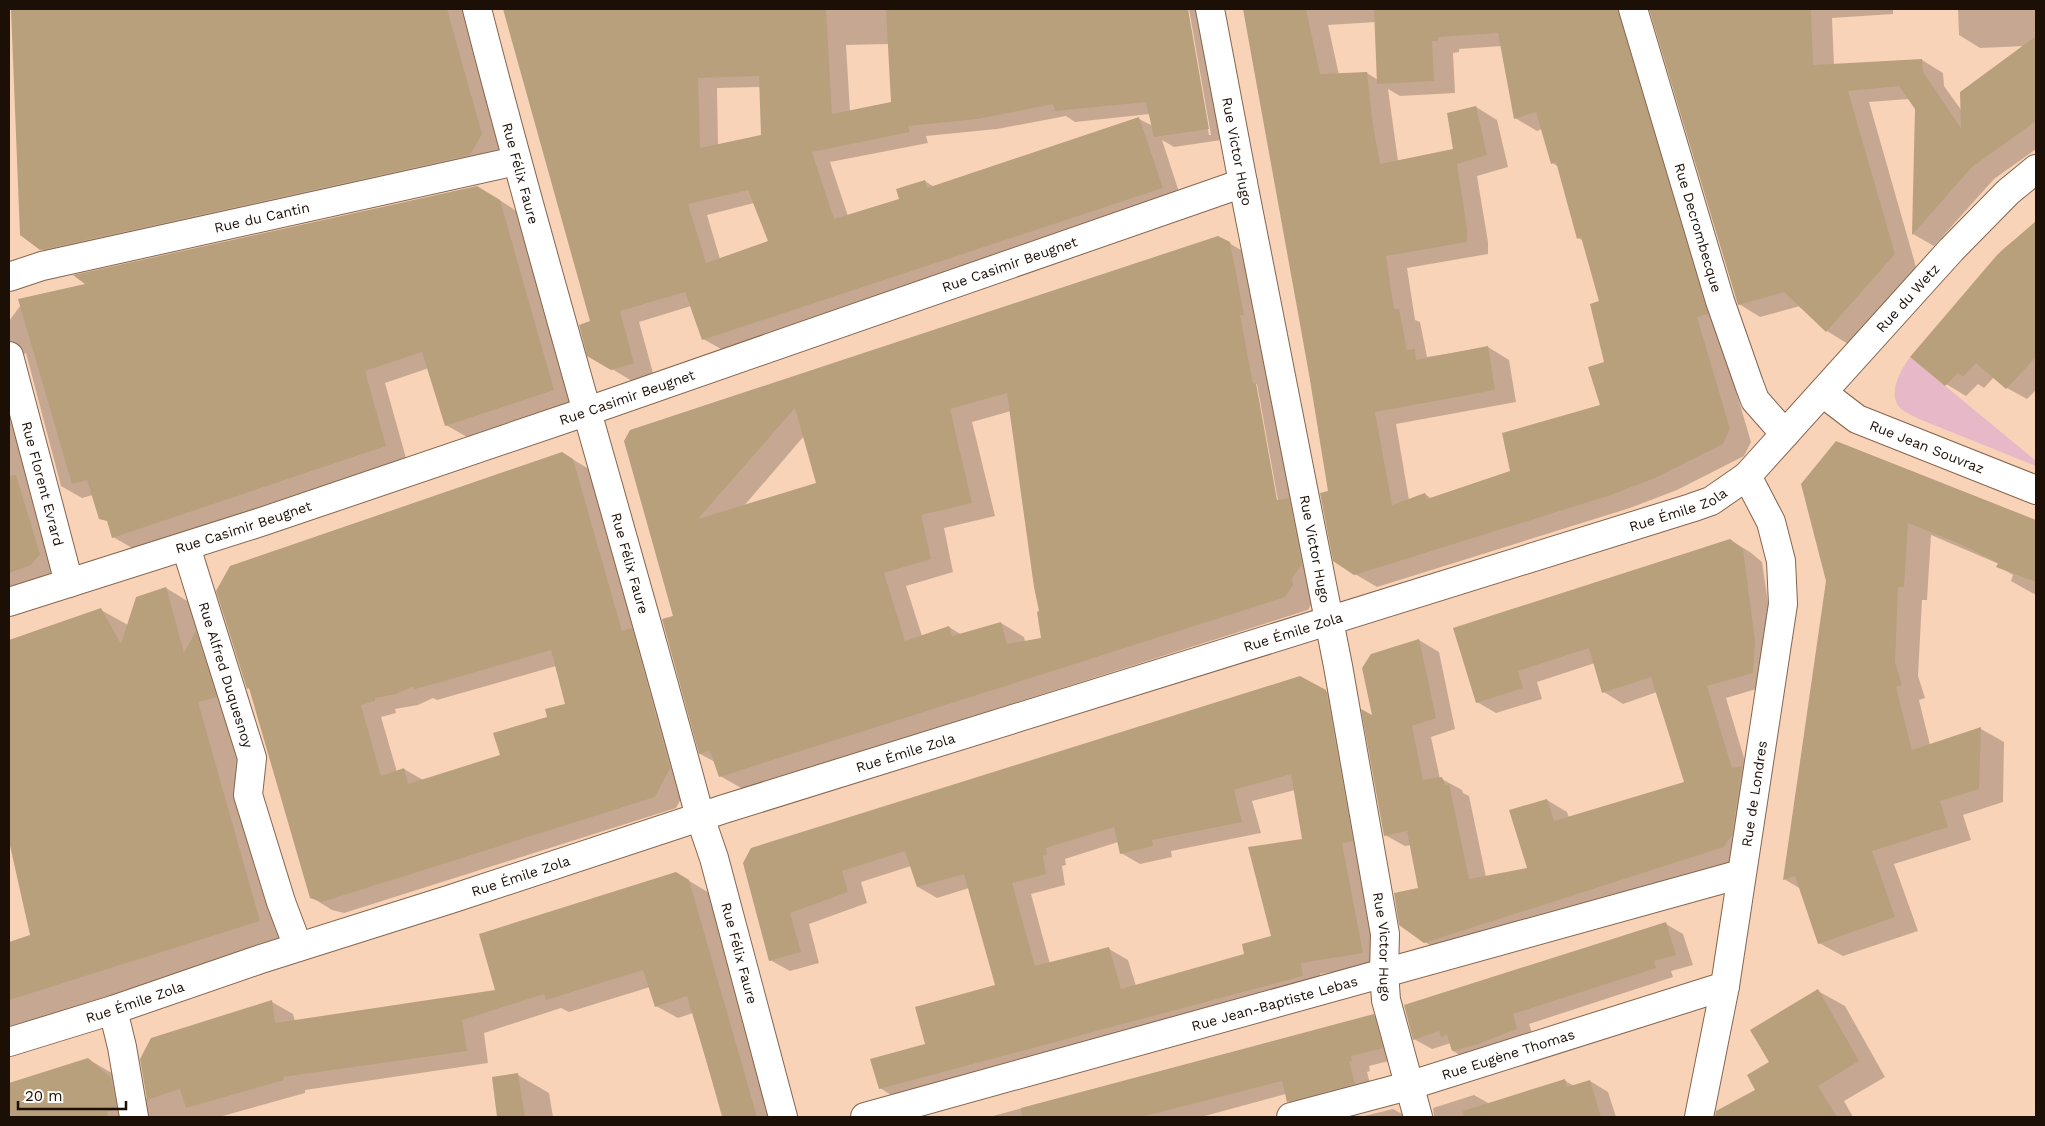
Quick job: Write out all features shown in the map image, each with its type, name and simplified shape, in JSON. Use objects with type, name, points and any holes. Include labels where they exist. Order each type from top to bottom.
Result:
[{"type":"street","name":"Rue Félix Faure","points":[[476,9],[516,162],[588,411],[700,816],[714,858],[783,1117]]},
{"type":"street","name":"Rue Victor Hugo","points":[[1210,9],[1338,666],[1386,934],[1384,972],[1386,1000],[1418,1117]]},
{"type":"street","name":"Rue Decrombecque","points":[[1633,9],[1720,301],[1755,400],[1785,434]]},
{"type":"street","name":"Rue du Cantin","points":[[9,277],[52,264],[516,162]]},
{"type":"street","name":"Rue du Wetz","points":[[1785,434],[1951,250],[2008,192],[2036,169]]},
{"type":"street","name":"Rue Casimir Beugnet","points":[[9,602],[186,547],[588,411],[1243,183]]},
{"type":"street","name":"Rue Florent Evrard","points":[[9,356],[69,582]]},
{"type":"street","name":"Rue Jean Souvraz","points":[[1823,393],[1857,419],[2036,490]]},
{"type":"street","name":"Rue Émile Zola","points":[[9,1042],[113,1010],[298,947],[451,899],[700,816],[1711,501],[1747,476],[1785,434]]},
{"type":"street","name":"Rue de Londres","points":[[1699,1117],[1725,986],[1783,604],[1781,561],[1771,522],[1747,476]]},
{"type":"street","name":"Rue Alfred Duquesnoy","points":[[186,547],[252,758],[248,795],[298,947]]},
{"type":"street","name":"Rue Jean-Baptiste Lebas","points":[[864,1117],[1741,874]]},
{"type":"street","name":"Rue Eugène Thomas","points":[[1291,1117],[1408,1086],[1725,986]]},
{"type":"street","points":[[113,1010],[122,1047],[134,1117]]},
{"type":"shaded area","points":[[1910,357],[2036,461],[2036,466],[1919,419],[1901,409],[1895,396],[1896,382]]},
{"type":"building","points":[[11,9],[447,9],[482,134],[470,155],[40,250],[20,235]]},
{"type":"building","points":[[503,9],[826,9],[832,114],[891,102],[886,9],[1188,9],[1209,129],[1154,137],[1146,102],[1055,111],[1053,104],[977,119],[908,126],[910,132],[812,152],[834,219],[899,199],[896,189],[925,180],[927,188],[1139,117],[1163,188],[702,340],[685,292],[620,311],[634,363],[611,370],[587,356],[579,325],[590,321]],"holes":[[[759,76],[761,135],[700,148],[698,78]],[[748,190],[768,241],[706,263],[688,204]]]},
{"type":"building","points":[[1243,9],[1306,9],[1320,74],[1367,72],[1372,119],[1380,164],[1453,149],[1447,113],[1476,106],[1487,155],[1457,164],[1467,229],[1467,242],[1386,256],[1394,309],[1399,309],[1407,350],[1415,349],[1416,360],[1488,346],[1495,390],[1375,412],[1392,505],[1425,493],[1427,499],[1510,471],[1502,433],[1600,405],[1588,367],[1604,362],[1590,304],[1599,301],[1581,237],[1577,239],[1556,162],[1551,164],[1536,112],[1514,119],[1498,33],[1438,37],[1438,41],[1432,41],[1434,81],[1377,84],[1374,9],[1618,9],[1708,314],[1697,317],[1730,429],[1723,444],[1655,478],[1608,496],[1354,575],[1333,561],[1320,493],[1328,491],[1309,374]]},
{"type":"building","points":[[1649,9],[1811,9],[1813,65],[1922,59],[1923,72],[1961,128],[1960,92],[2036,36],[2036,121],[1972,167],[1912,235],[1915,109],[1899,86],[1848,91],[1895,254],[1826,332],[1784,292],[1738,305]]},
{"type":"building","points":[[477,186],[500,200],[554,390],[445,426],[422,352],[365,371],[386,446],[112,538],[107,521],[99,519],[87,480],[72,484],[18,299],[85,284],[73,275]]},
{"type":"building","points":[[2036,221],[2036,357],[2006,389],[1976,363],[1963,377],[1958,373],[1945,386],[1910,357],[1997,255]]},
{"type":"building","points":[[1218,236],[1230,242],[1244,315],[1240,315],[1253,384],[1256,383],[1277,500],[1289,498],[1302,564],[1292,578],[1293,585],[1285,597],[719,777],[710,751],[699,754],[662,619],[673,616],[624,441],[630,430]],"holes":[[[1007,393],[1039,611],[1037,612],[1041,638],[1007,644],[1001,622],[952,636],[949,626],[905,641],[884,573],[931,559],[921,515],[972,503],[950,409]],[[795,408],[816,483],[698,519]]]},
{"type":"building","points":[[1836,441],[2036,520],[2036,582],[1996,567],[1998,563],[1958,543],[1908,523],[1904,587],[1898,587],[1895,662],[1902,685],[1896,687],[1912,750],[1981,727],[1979,789],[1940,801],[1948,827],[1872,851],[1895,917],[1818,944],[1795,876],[1783,880],[1826,581],[1801,484]]},
{"type":"building","points":[[562,452],[573,459],[622,631],[632,628],[670,768],[655,797],[322,902],[310,898],[249,688],[247,689],[216,591],[230,566]],"holes":[[[551,650],[565,704],[545,709],[547,717],[493,733],[500,755],[408,784],[404,768],[381,776],[361,705],[375,701],[375,698],[396,694],[412,687],[415,689]]]},
{"type":"building","points":[[16,475],[40,554],[31,565],[9,573],[9,476]]},
{"type":"building","points":[[1730,539],[1743,549],[1755,641],[1753,673],[1707,686],[1732,768],[1742,766],[1732,835],[1724,847],[1424,943],[1399,925],[1394,893],[1418,888],[1407,831],[1384,836],[1361,709],[1372,715],[1362,668],[1371,654],[1419,639],[1436,718],[1412,726],[1423,780],[1442,777],[1445,785],[1449,784],[1469,879],[1527,868],[1509,810],[1547,799],[1554,821],[1684,782],[1651,677],[1602,693],[1589,648],[1518,671],[1523,688],[1476,703],[1453,628]]},
{"type":"building","points":[[166,587],[184,653],[196,631],[217,697],[198,702],[260,921],[9,1000],[9,942],[30,935],[9,841],[9,640],[101,608],[121,644],[136,597]]},
{"type":"building","points":[[1300,676],[1326,690],[1353,841],[1342,843],[1363,953],[1301,963],[1303,976],[879,1089],[870,1059],[925,1044],[915,1007],[995,985],[964,874],[917,887],[905,851],[842,871],[848,892],[790,913],[801,952],[769,961],[743,863],[751,848]],"holes":[[[1291,774],[1302,839],[1248,847],[1271,936],[1242,944],[1244,954],[1121,989],[1109,947],[1035,966],[1012,883],[1046,874],[1043,856],[1047,855],[1046,848],[1114,827],[1120,854],[1153,846],[1152,840],[1242,822],[1234,790]]]},
{"type":"building","points":[[676,872],[689,880],[757,1117],[723,1117],[687,996],[655,1007],[643,970],[546,1000],[544,994],[462,1020],[467,1051],[283,1077],[284,1080],[186,1108],[180,1089],[147,1100],[140,1059],[151,1038],[272,1000],[275,1023],[495,990],[479,934]]},
{"type":"building","points":[[1666,922],[1676,955],[1654,961],[1656,968],[1513,1014],[1517,1029],[1478,1044],[1452,1051],[1447,1035],[1441,1037],[1439,1031],[1413,1040],[1404,1005]]},
{"type":"building","points":[[1818,989],[1859,1061],[1818,1086],[1837,1117],[1715,1117],[1716,1111],[1755,1090],[1747,1075],[1769,1062],[1750,1030]]},
{"type":"building","points":[[1374,1014],[1383,1048],[1351,1056],[1352,1061],[1349,1062],[1355,1084],[1287,1102],[1282,1081],[1141,1117],[1022,1117],[1021,1108]]},
{"type":"building","points":[[88,1058],[111,1078],[117,1109],[107,1112],[108,1117],[9,1117],[9,1083]]},
{"type":"building","points":[[518,1073],[525,1117],[497,1117],[492,1077]]},
{"type":"building","points":[[1565,1079],[1567,1087],[1590,1080],[1601,1117],[1464,1117],[1463,1111]]}]
